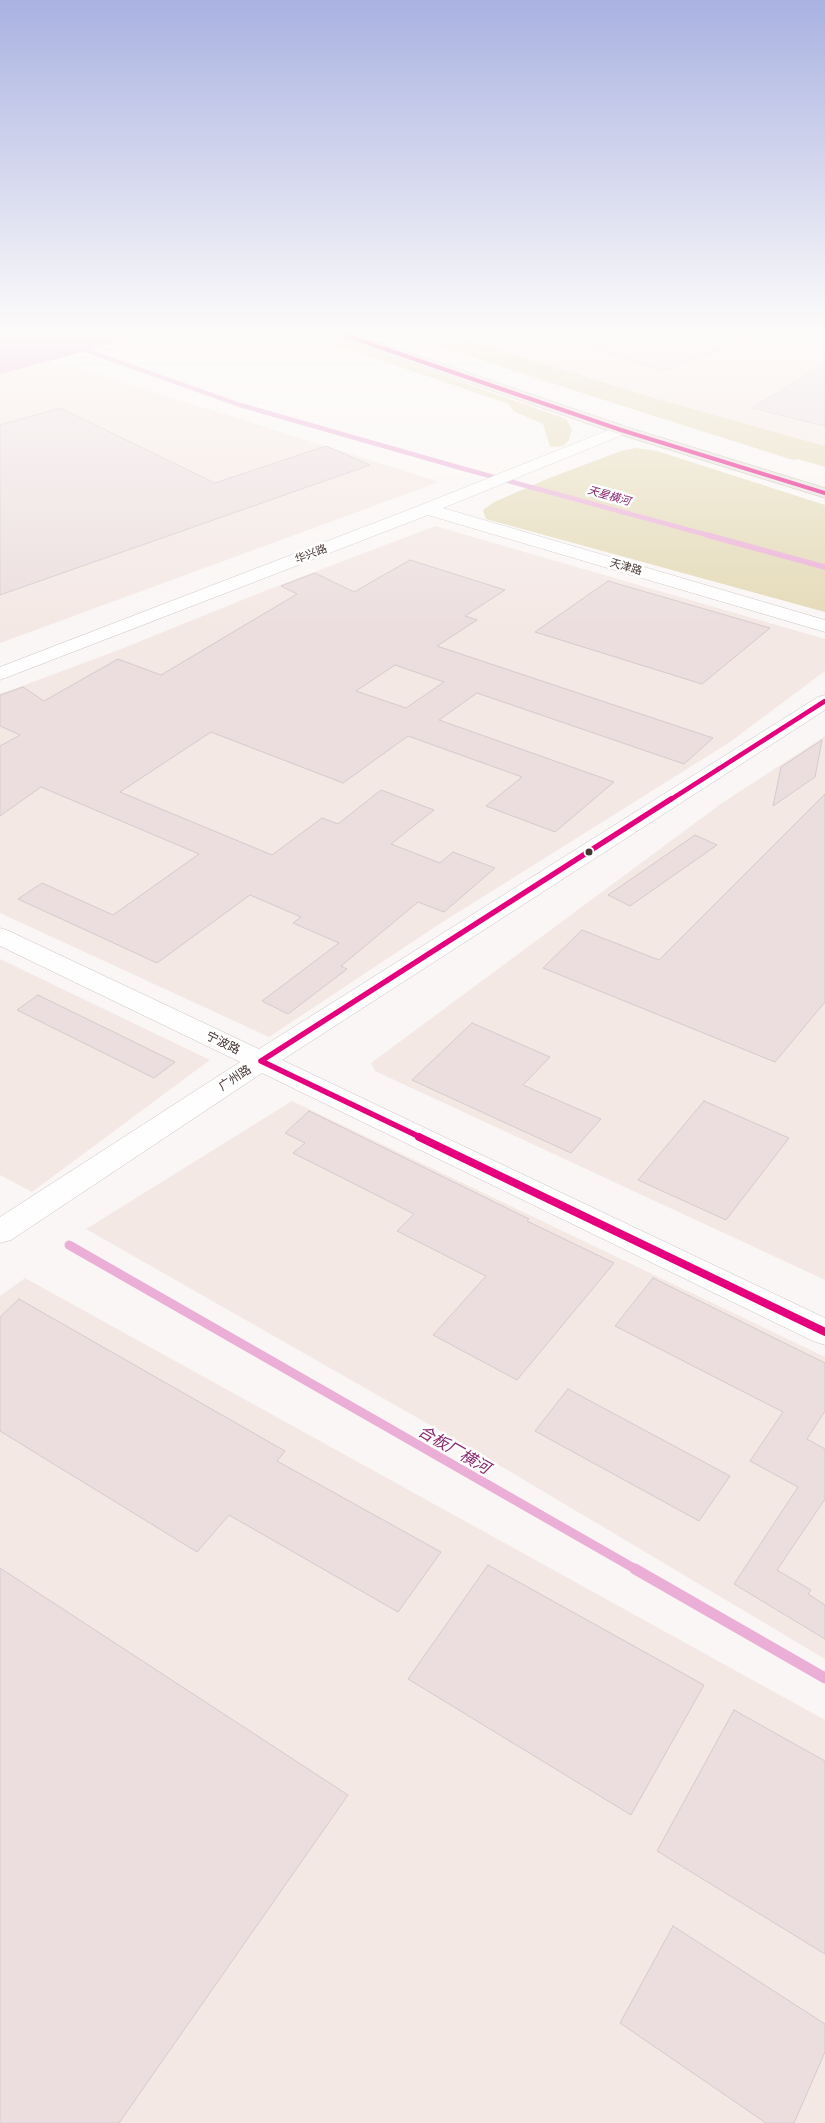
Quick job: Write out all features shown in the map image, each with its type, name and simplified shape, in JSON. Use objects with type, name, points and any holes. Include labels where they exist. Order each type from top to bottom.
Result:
[{"type":"main road","points":[[615,428],[825,493]]},
{"type":"main road","points":[[659,428],[825,478]]},
{"type":"street","name":"华兴路","points":[[0,674],[427,509],[621,430]]},
{"type":"street","name":"天津路","points":[[427,509],[825,626]]},
{"type":"street","name":"广州路","points":[[0,1232],[261,1061],[825,702]]},
{"type":"street","name":"宁波路","points":[[0,936],[825,1332]]},
{"type":"shaded area","points":[[0,428],[268,428],[439,482],[0,643]]},
{"type":"shaded area","points":[[544,428],[571,428],[569,440],[563,446],[550,447]]},
{"type":"shaded area","points":[[692,428],[761,428],[825,446],[825,467],[798,459],[793,460]]},
{"type":"shaded area","points":[[761,428],[825,428],[825,446]]},
{"type":"shaded area","points":[[636,448],[657,451],[825,505],[825,612],[486,519],[483,510],[494,502],[552,477],[621,451]]},
{"type":"shaded area","points":[[435,526],[825,639],[825,671],[730,742],[438,925],[269,1037],[0,913],[0,694],[116,651],[267,590]]},
{"type":"shaded area","points":[[825,736],[825,1280],[375,1071],[371,1063],[722,803]]},
{"type":"shaded area","points":[[0,959],[210,1060],[32,1192],[0,1175]]},
{"type":"shaded area","points":[[292,1101],[825,1357],[825,1659],[472,1449],[86,1229]]},
{"type":"shaded area","points":[[25,1278],[825,1720],[825,2123],[0,2123],[0,1296]]},
{"type":"building","points":[[0,428],[101,428],[215,483],[326,446],[370,465],[0,595]]},
{"type":"building","points":[[410,560],[505,590],[465,616],[477,620],[437,646],[713,738],[684,764],[477,693],[439,720],[614,782],[555,832],[486,806],[522,777],[408,736],[343,783],[211,732],[120,792],[272,855],[322,818],[338,824],[381,790],[434,810],[391,844],[440,863],[453,852],[495,868],[444,912],[418,902],[341,966],[347,969],[288,1014],[262,1001],[339,943],[293,923],[301,917],[250,895],[157,963],[18,899],[42,883],[113,915],[199,854],[41,787],[0,816],[0,746],[20,735],[0,726],[0,695],[23,687],[44,701],[118,659],[161,675],[297,594],[281,586],[315,573],[354,592]],"holes":[[[395,665],[444,682],[406,708],[356,691]]]},
{"type":"building","points":[[608,581],[770,628],[702,684],[535,632]]},
{"type":"building","points":[[822,740],[815,777],[773,806],[781,767]]},
{"type":"building","points":[[825,794],[825,1002],[775,1062],[543,968],[582,930],[659,960]]},
{"type":"building","points":[[695,835],[717,845],[630,906],[608,895]]},
{"type":"building","points":[[38,995],[175,1062],[154,1078],[17,1010]]},
{"type":"building","points":[[472,1023],[550,1057],[523,1085],[601,1119],[571,1153],[412,1080]]},
{"type":"building","points":[[704,1101],[789,1138],[726,1220],[638,1180]]},
{"type":"building","points":[[309,1111],[614,1263],[517,1380],[433,1335],[486,1276],[397,1231],[414,1214],[293,1153],[305,1143],[285,1133]]},
{"type":"building","points":[[653,1278],[825,1363],[825,1411],[807,1439],[825,1449],[825,1499],[777,1570],[811,1590],[808,1594],[825,1605],[825,1639],[734,1584],[798,1487],[750,1461],[783,1412],[615,1326]]},
{"type":"building","points":[[19,1299],[285,1451],[277,1461],[441,1552],[398,1612],[229,1515],[197,1552],[0,1431],[0,1317]]},
{"type":"building","points":[[568,1389],[730,1476],[699,1521],[535,1431]]},
{"type":"building","points":[[488,1565],[704,1685],[631,1815],[408,1679]]},
{"type":"building","points":[[0,1568],[348,1795],[119,2123],[0,2123]]},
{"type":"building","points":[[734,1710],[825,1761],[825,1954],[657,1851]]},
{"type":"building","points":[[673,1926],[825,2024],[825,2052],[794,2123],[766,2123],[620,2023]]},
{"type":"waterway","name":"天星横河","points":[[321,428],[711,536]]},
{"type":"waterway","name":"天星横河","points":[[707,535],[825,567]]},
{"type":"waterway","name":"合板厂横河","points":[[69,1245],[637,1570]]},
{"type":"waterway","name":"合板厂横河","points":[[635,1569],[825,1678]]},
{"type":"transit line","points":[[615,428],[825,493]]},
{"type":"transit line","points":[[261,1061],[825,701]]},
{"type":"transit line","points":[[261,1061],[825,1332]]}]
